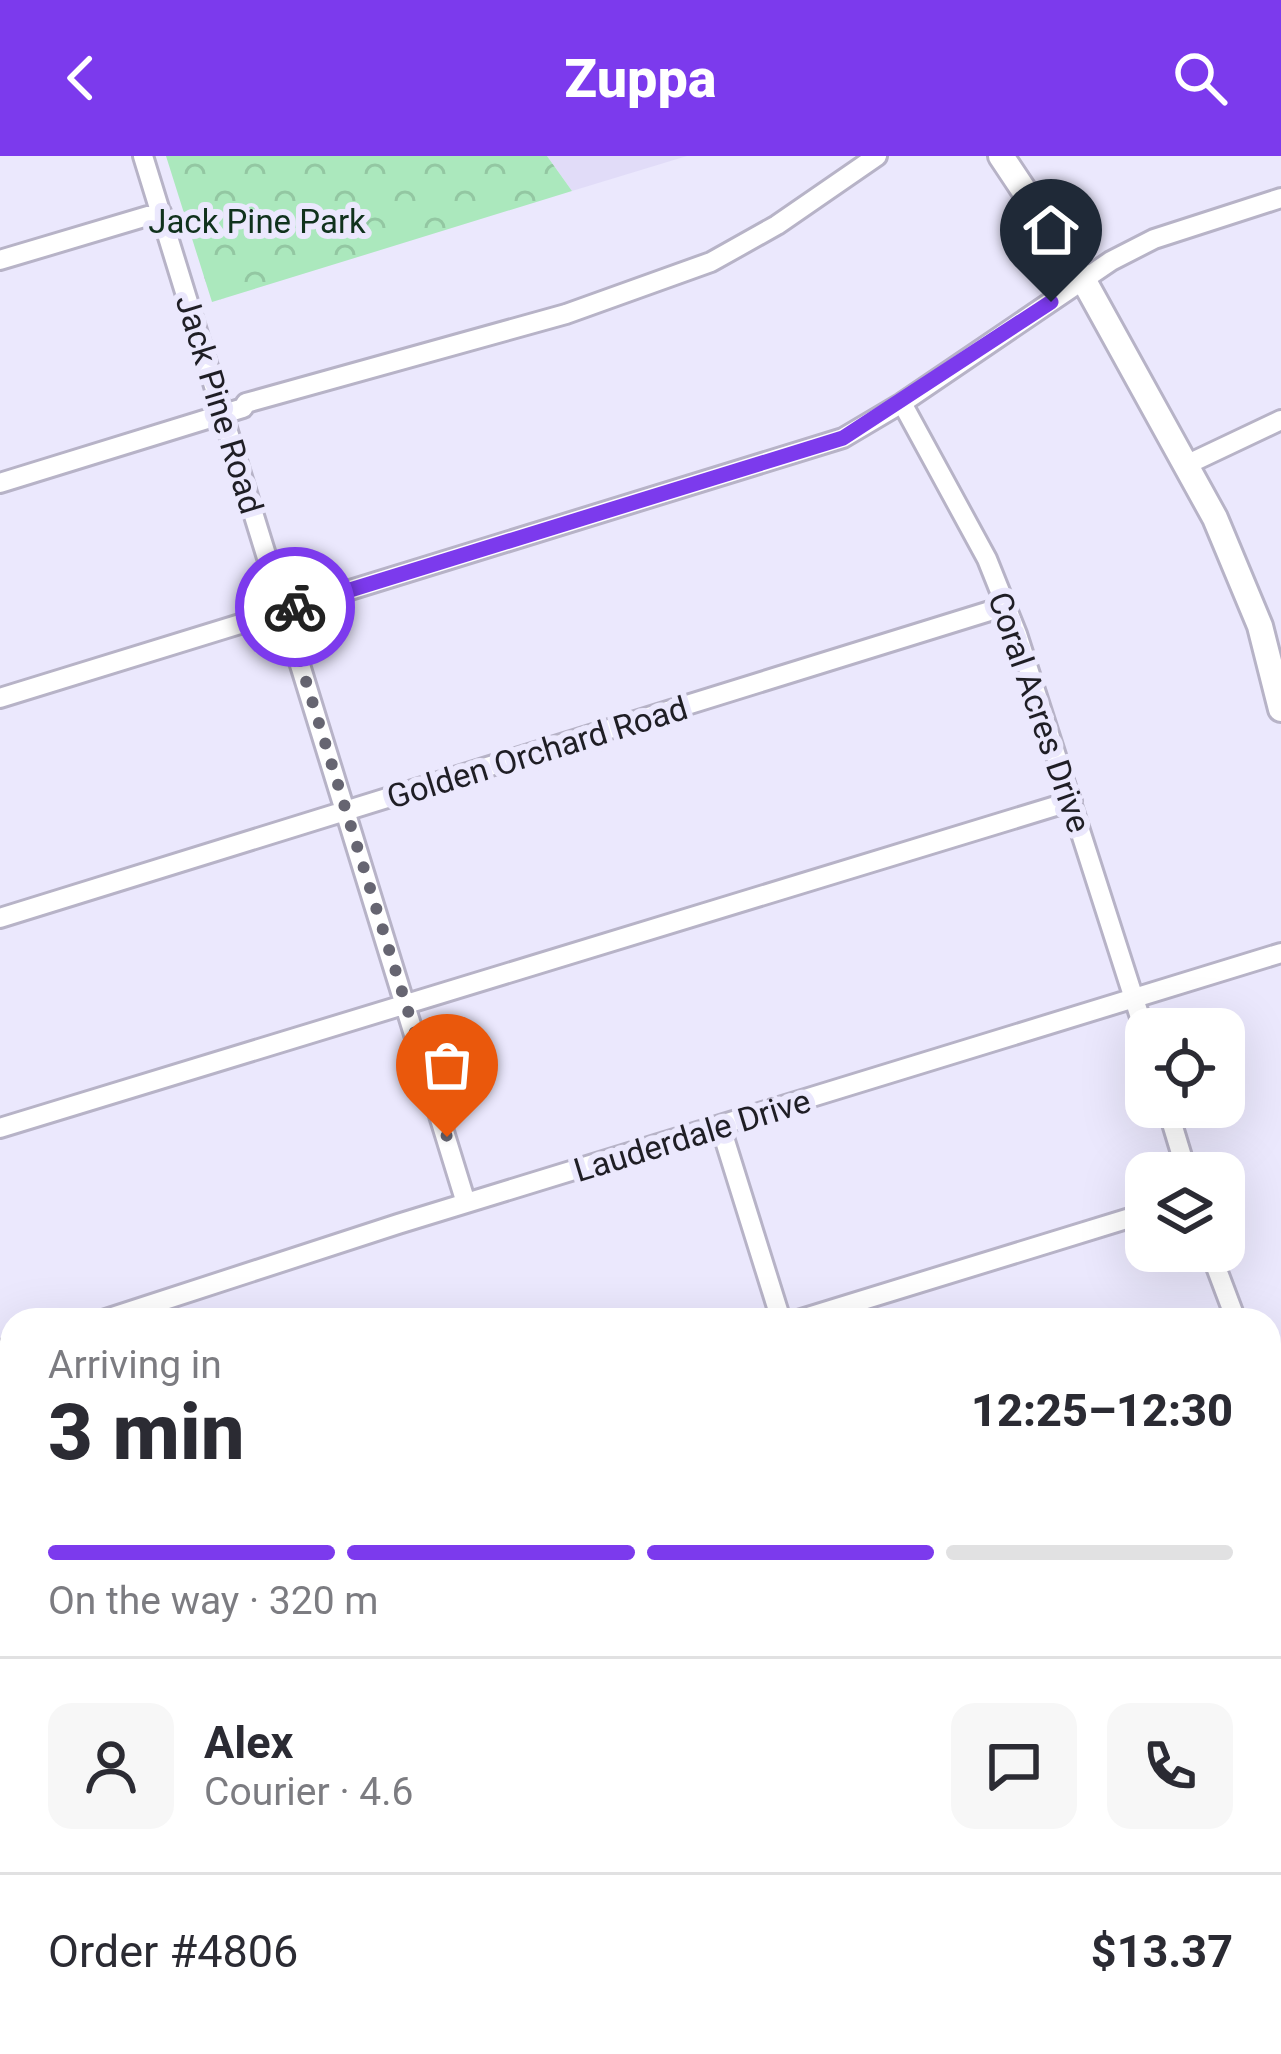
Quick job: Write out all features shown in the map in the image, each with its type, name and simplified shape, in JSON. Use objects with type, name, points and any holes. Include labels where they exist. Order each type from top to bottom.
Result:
[{"type":"street","name":"Jack Pine Road","points":[[143,156],[466,1203]]},
{"type":"street","points":[[0,483],[246,403],[566,314],[711,262],[777,225],[877,156]]},
{"type":"street","points":[[1001,156],[1083,279],[1186,465],[1273,649],[1281,709]]},
{"type":"street","points":[[0,698],[843,438],[1083,279],[1154,239],[1281,199]]},
{"type":"street","points":[[0,260],[161,212]]},
{"type":"street","name":"Coral Acres Drive","points":[[902,403],[987,559],[1006,606],[1136,1008]]},
{"type":"street","points":[[1186,465],[1281,419]]},
{"type":"street","name":"Golden Orchard Road","points":[[0,918],[1006,606]]},
{"type":"street","points":[[0,1128],[1072,801]]},
{"type":"street","name":"Lauderdale Drive","points":[[146,1308],[466,1203],[1281,953]]},
{"type":"street","points":[[721,1128],[777,1308]]},
{"type":"street","points":[[837,1308],[1125,1220]]},
{"type":"street","points":[[1218,1272],[1231,1308]]},
{"type":"shaded area","points":[[547,156],[687,156],[572,191]]},
{"type":"green space","name":"Jack Pine Park","points":[[166,156],[547,156],[572,191],[212,302]]},
{"type":"way so far","points":[[295,607],[284,610],[447,1137]]},
{"type":"route","points":[[295,607],[843,438],[1051,302]]}]
